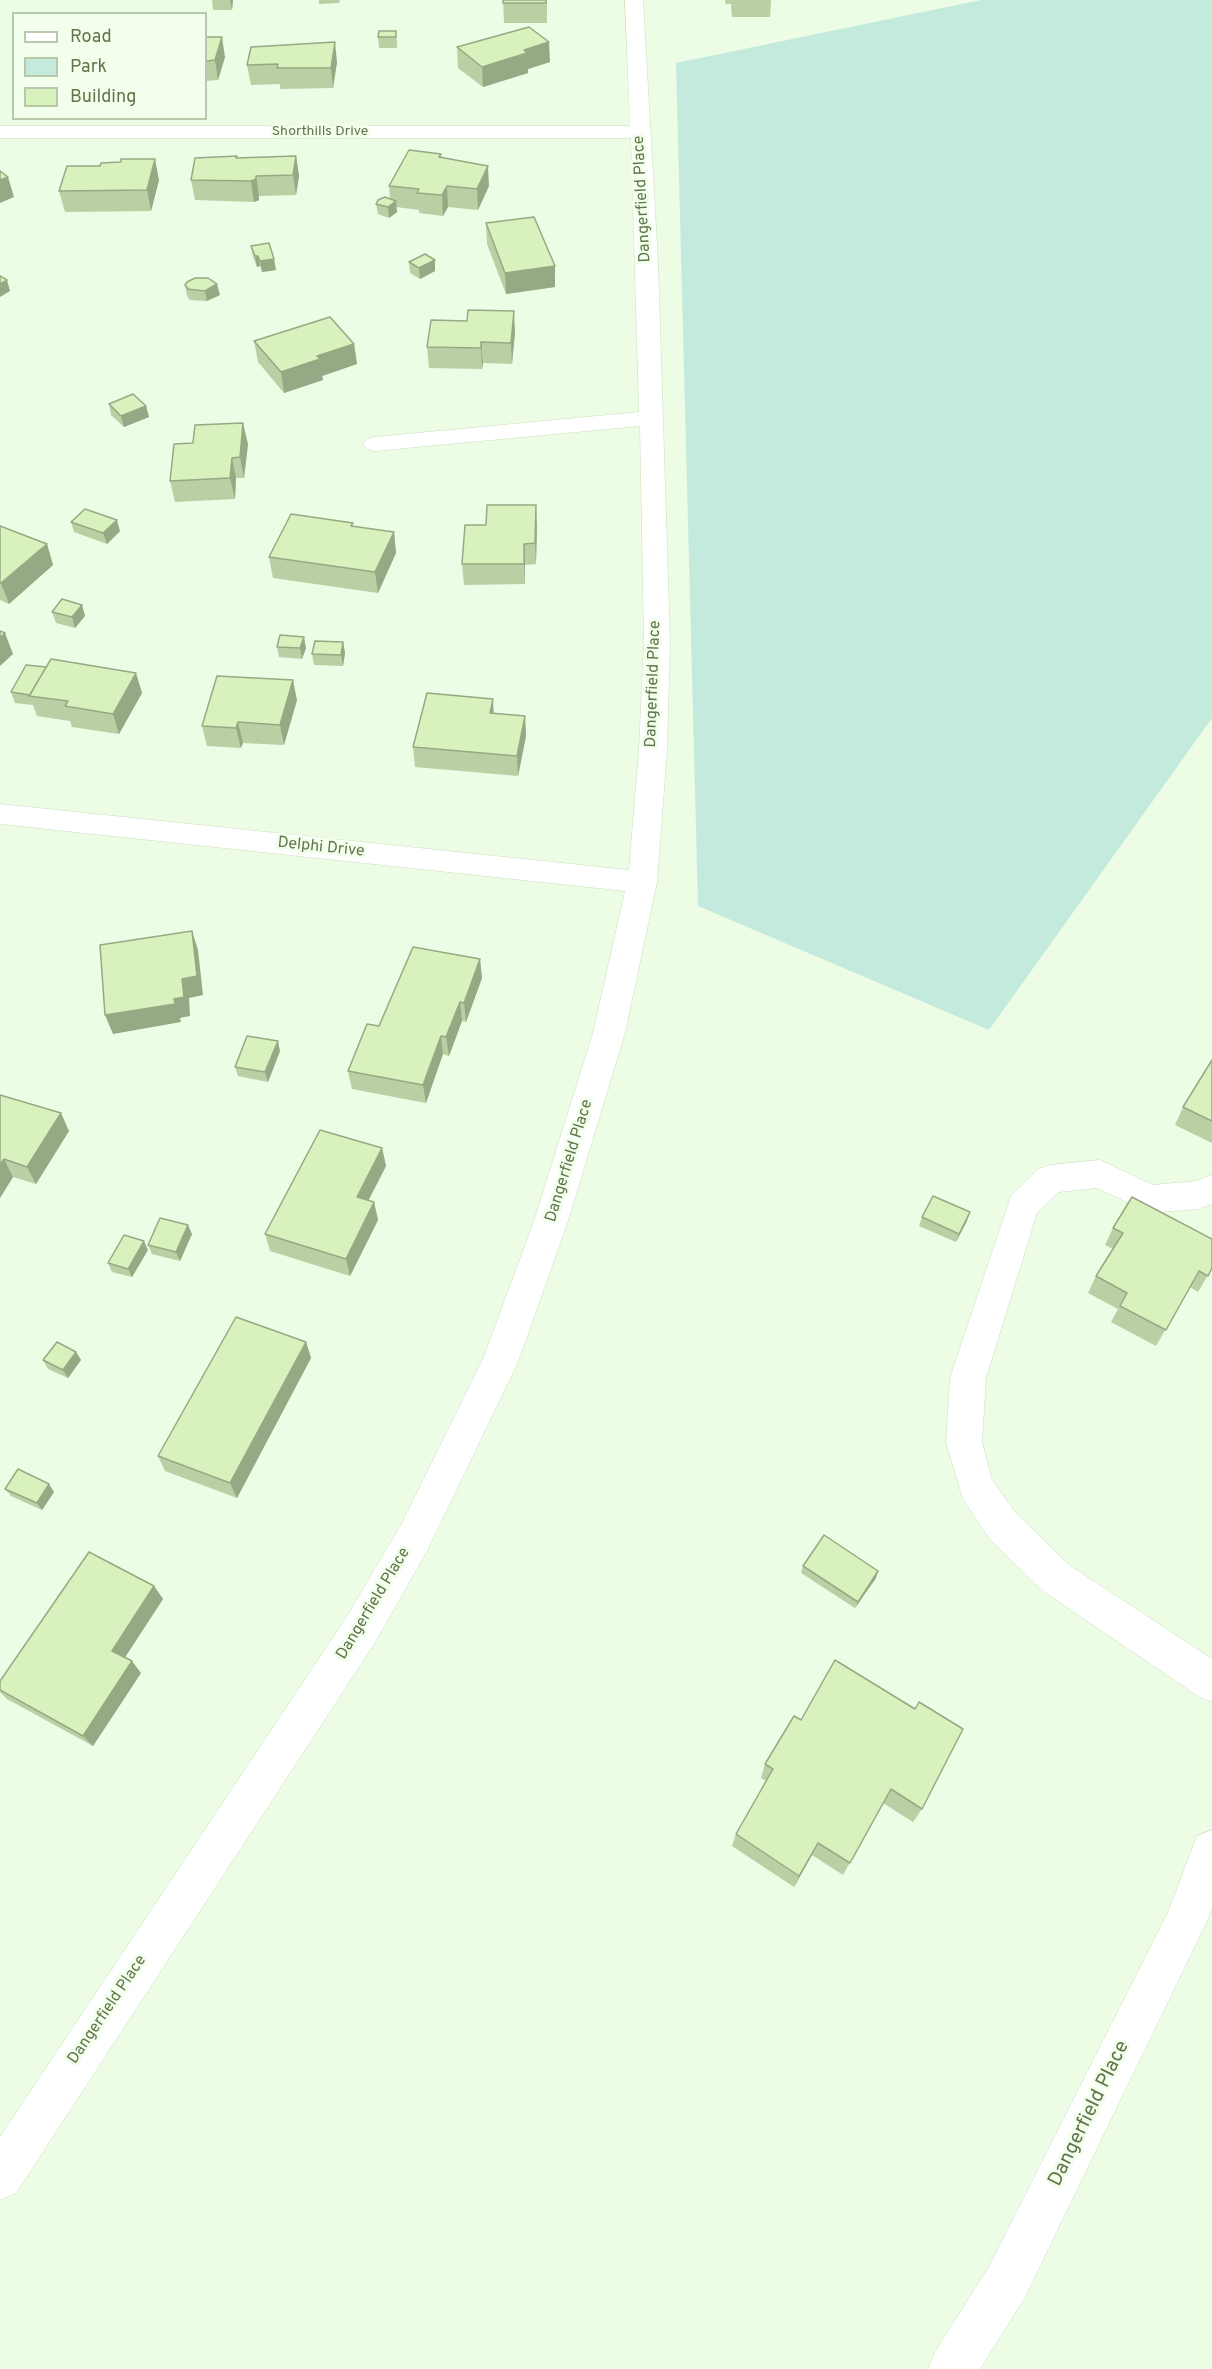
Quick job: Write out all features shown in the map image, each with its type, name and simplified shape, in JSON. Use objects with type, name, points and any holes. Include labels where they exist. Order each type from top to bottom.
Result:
[{"type":"street","name":"Dangerfield Place","points":[[0,2177],[360,1631],[414,1538],[500,1362],[550,1224],[609,1033],[642,882],[653,750],[657,641],[648,272],[634,0]]},
{"type":"street","name":"Shorthills Drive","points":[[0,132],[639,132]]},
{"type":"street","points":[[375,444],[651,418]]},
{"type":"street","name":"Delphi Drive","points":[[2,818],[642,882]]},
{"type":"street","points":[[1212,1189],[1198,1195],[1150,1199],[1100,1174],[1050,1179],[1023,1206],[968,1378],[964,1442],[976,1487],[1002,1525],[1056,1578],[1212,1682]]},
{"type":"street","name":"Dangerfield Place","points":[[952,2369],[1006,2282],[1186,1920],[1212,1851]]},
{"type":"green space","points":[[981,0],[1212,0],[1212,718],[989,1030],[698,906],[676,63]]},
{"type":"building","points":[[503,0],[546,0],[546,3],[503,3]]},
{"type":"building","points":[[529,27],[549,42],[524,50],[527,53],[482,67],[457,47]]},
{"type":"building","points":[[379,31],[396,31],[396,37],[378,37]]},
{"type":"building","points":[[207,37],[222,37],[215,60],[207,61]]},
{"type":"building","points":[[335,42],[331,68],[277,68],[278,64],[247,65],[251,47]]},
{"type":"building","points":[[409,150],[441,154],[439,157],[488,166],[477,189],[447,186],[442,195],[417,193],[419,189],[389,186]]},
{"type":"building","points":[[237,156],[236,158],[296,156],[293,175],[256,176],[256,179],[251,181],[191,180],[195,158]]},
{"type":"building","points":[[121,159],[155,159],[147,190],[59,191],[67,166],[100,166],[101,163],[121,162]]},
{"type":"building","points":[[0,171],[8,177],[0,180]]},
{"type":"building","points":[[385,197],[396,201],[388,207],[376,204],[378,200]]},
{"type":"building","points":[[534,217],[555,266],[505,273],[486,223]]},
{"type":"building","points":[[269,243],[274,259],[260,261],[251,246]]},
{"type":"building","points":[[425,254],[435,260],[419,268],[409,262]]},
{"type":"building","points":[[0,276],[7,280],[0,284]]},
{"type":"building","points":[[195,278],[208,278],[217,284],[205,291],[188,289],[185,285]]},
{"type":"building","points":[[468,310],[514,311],[511,343],[481,342],[481,348],[427,347],[431,320],[467,321]]},
{"type":"building","points":[[330,317],[354,344],[317,356],[320,359],[281,372],[254,341]]},
{"type":"building","points":[[133,394],[146,406],[121,416],[109,404]]},
{"type":"building","points":[[243,423],[240,457],[232,458],[230,478],[170,481],[174,444],[193,443],[195,425]]},
{"type":"building","points":[[487,505],[536,505],[535,543],[524,544],[524,564],[462,564],[465,525],[486,525]]},
{"type":"building","points":[[85,509],[117,520],[103,533],[71,522]]},
{"type":"building","points":[[291,514],[353,523],[351,526],[394,532],[375,572],[269,557]]},
{"type":"building","points":[[0,526],[47,544],[1,583],[0,583]]},
{"type":"building","points":[[62,599],[82,605],[72,617],[52,612]]},
{"type":"building","points":[[280,635],[304,637],[300,648],[277,647]]},
{"type":"building","points":[[315,641],[343,642],[341,655],[312,654]]},
{"type":"building","points":[[51,659],[136,673],[113,714],[65,706],[68,701],[29,696]]},
{"type":"building","points":[[26,665],[46,667],[30,695],[11,692]]},
{"type":"building","points":[[217,676],[293,680],[280,725],[238,722],[236,728],[202,726]]},
{"type":"building","points":[[427,693],[493,699],[490,713],[525,716],[517,756],[413,747]]},
{"type":"building","points":[[192,931],[197,976],[182,979],[184,997],[174,999],[175,1004],[105,1015],[100,945]]},
{"type":"building","points":[[413,947],[480,959],[464,1003],[460,1002],[446,1037],[441,1036],[423,1085],[348,1071],[367,1024],[379,1026]]},
{"type":"building","points":[[247,1036],[278,1041],[265,1072],[235,1067]]},
{"type":"building","points":[[1212,1060],[1212,1121],[1183,1107]]},
{"type":"building","points":[[0,1095],[61,1113],[27,1167],[4,1159],[0,1165]]},
{"type":"building","points":[[320,1130],[382,1148],[357,1197],[374,1202],[346,1259],[265,1234]]},
{"type":"building","points":[[933,1196],[970,1212],[959,1234],[922,1217]]},
{"type":"building","points":[[1132,1197],[1212,1239],[1212,1268],[1208,1276],[1199,1271],[1166,1330],[1120,1306],[1127,1293],[1096,1276],[1123,1233],[1113,1228]]},
{"type":"building","points":[[160,1218],[188,1225],[176,1252],[148,1245]]},
{"type":"building","points":[[124,1235],[144,1241],[128,1269],[108,1263]]},
{"type":"building","points":[[236,1317],[306,1342],[230,1483],[158,1456]]},
{"type":"building","points":[[57,1342],[76,1352],[63,1370],[43,1360]]},
{"type":"building","points":[[18,1469],[49,1484],[37,1503],[5,1489]]},
{"type":"building","points":[[824,1535],[878,1571],[858,1602],[803,1566]]},
{"type":"building","points":[[89,1552],[154,1586],[112,1651],[132,1661],[83,1736],[0,1690],[0,1681]]},
{"type":"building","points":[[835,1660],[915,1709],[919,1702],[963,1729],[922,1809],[891,1789],[850,1863],[818,1843],[799,1876],[736,1834],[773,1769],[765,1764],[794,1716],[801,1720]]}]
